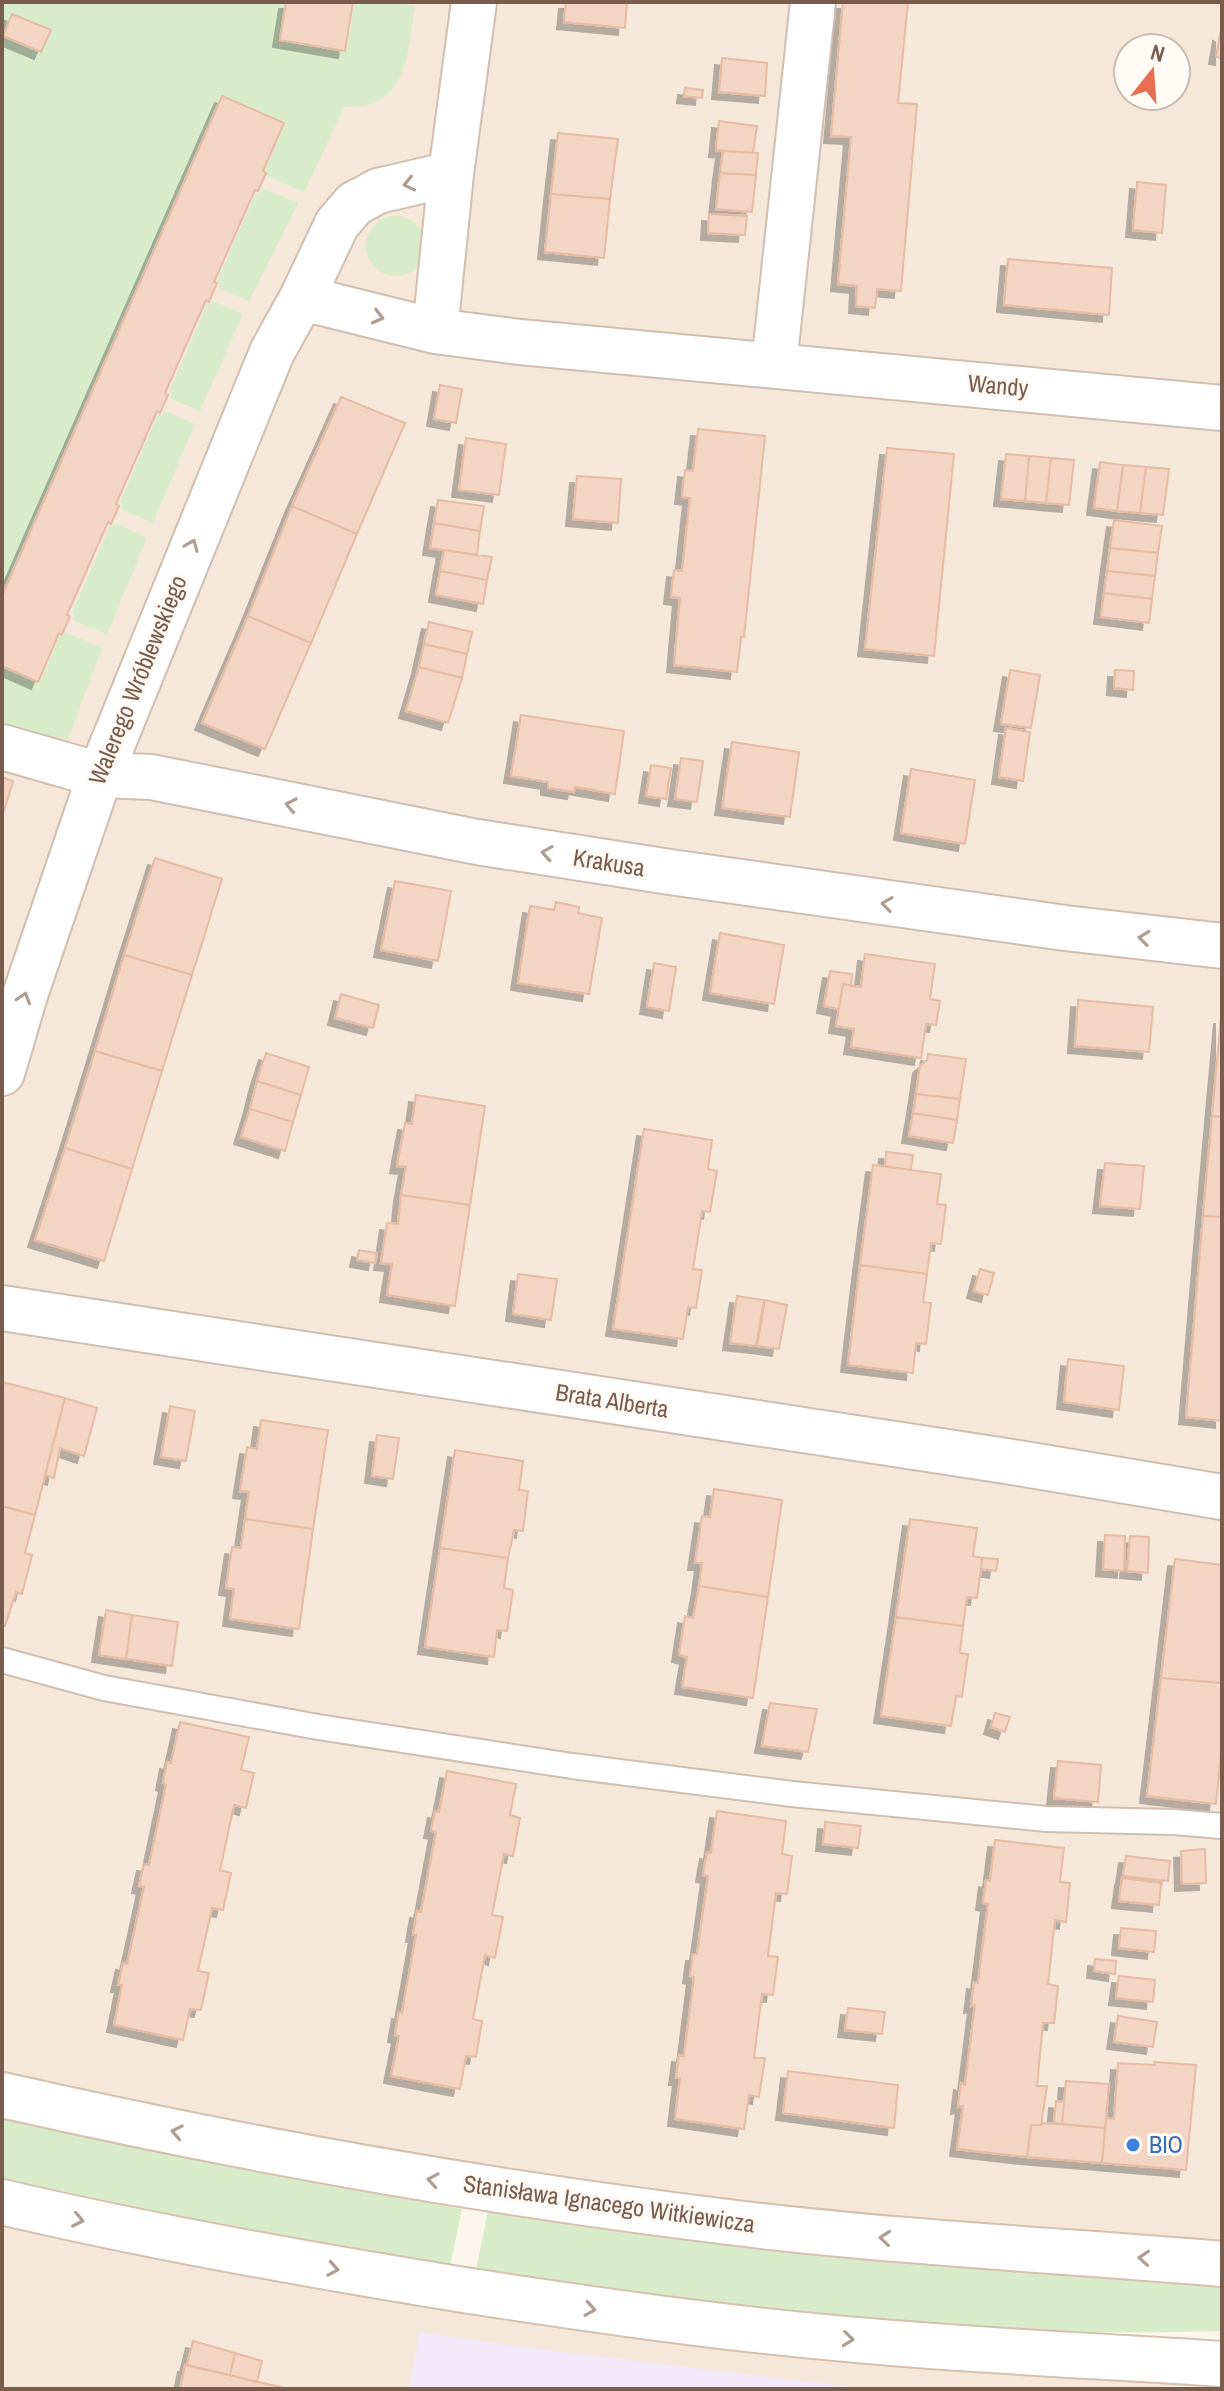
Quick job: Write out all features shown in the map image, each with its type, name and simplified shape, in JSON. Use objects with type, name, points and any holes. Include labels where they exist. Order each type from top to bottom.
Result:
[{"type":"street","points":[[435,331],[451,174],[474,2]]},
{"type":"street","points":[[774,365],[813,2]]},
{"type":"street","name":"Walerego Wróblewskiego","points":[[2,1073],[25,995],[100,775],[268,360],[337,224],[354,204],[378,191],[451,174]]},
{"type":"street","name":"Wandy","points":[[302,298],[435,331],[520,342],[1222,408]]},
{"type":"street","name":"Krakusa","points":[[2,747],[100,775],[151,777],[477,842],[1065,928],[1222,946]]},
{"type":"street","name":"Brata Alberta","points":[[2,1308],[929,1449],[1222,1497]]},
{"type":"street","name":"Stanisława Ignacego Witkiewicza","points":[[2,2095],[285,2154],[566,2200],[862,2236],[1222,2264]]},
{"type":"street","points":[[2,2202],[279,2260],[667,2320],[858,2340],[1222,2364]]},
{"type":"lane","points":[[2,1660],[104,1688],[318,1727],[572,1766],[792,1794],[1046,1819],[1222,1826]]},
{"type":"shaded area","points":[[2,2],[1222,2],[1222,2254],[1124,2248],[396,2162],[2,2078]]},
{"type":"shaded area","points":[[2,2214],[1222,2376],[1222,2389],[2,2389]]},
{"type":"shaded area","points":[[420,2332],[536,2349],[867,2389],[409,2389]]},
{"type":"green space","points":[[2,2],[285,2],[279,41],[346,52],[355,2],[393,2],[415,6],[406,59],[393,89],[381,99],[365,105],[344,107],[304,192],[267,176],[264,171],[285,123],[221,95],[2,592]]},
{"type":"green space","points":[[262,188],[298,203],[249,301],[218,288],[220,282],[217,280],[256,193],[259,194]]},
{"type":"green space","points":[[396,216],[407,218],[417,225],[424,235],[424,257],[417,267],[407,274],[396,276],[385,274],[375,267],[368,257],[366,246],[368,235],[375,225],[385,218]]},
{"type":"green space","points":[[212,301],[243,314],[200,411],[169,398],[172,394],[169,392],[207,304],[210,305]]},
{"type":"green space","points":[[165,411],[195,424],[153,523],[121,509],[123,505],[120,502],[158,414],[161,416]]},
{"type":"green space","points":[[115,523],[147,538],[107,634],[72,620],[75,614],[72,613],[110,526],[113,527]]},
{"type":"green space","points":[[65,632],[102,648],[68,739],[2,728],[2,667],[39,683],[60,635],[63,636]]},
{"type":"green space","points":[[2,2118],[284,2177],[462,2209],[450,2266],[266,2234],[2,2179]]},
{"type":"green space","points":[[488,2211],[755,2246],[1222,2285],[1222,2331],[1035,2330],[941,2325],[661,2296],[476,2269]]},
{"type":"building","points":[[286,2],[353,2],[345,51],[280,40]]},
{"type":"building","points":[[566,2],[627,2],[625,28],[564,22]]},
{"type":"building","points":[[843,2],[908,2],[898,103],[917,104],[901,291],[877,289],[875,308],[856,306],[857,286],[838,284],[851,137],[831,136]]},
{"type":"building","points":[[12,14],[51,30],[41,52],[3,36]]},
{"type":"building","points":[[1222,35],[1222,58],[1216,57]]},
{"type":"building","points":[[722,58],[767,63],[765,96],[719,92]]},
{"type":"building","points":[[685,88],[703,90],[702,98],[684,96]]},
{"type":"building","points":[[222,96],[284,123],[263,171],[266,173],[258,191],[255,190],[214,282],[217,283],[209,302],[206,300],[165,393],[168,395],[160,413],[157,411],[116,504],[119,506],[111,524],[108,522],[67,615],[70,616],[62,635],[59,633],[38,682],[2,666],[2,596]]},
{"type":"building","points":[[719,121],[757,126],[753,153],[716,150]]},
{"type":"building","points":[[558,133],[618,139],[610,199],[551,194]]},
{"type":"building","points":[[723,151],[758,153],[756,175],[720,173]]},
{"type":"building","points":[[720,173],[756,175],[752,212],[716,209]]},
{"type":"building","points":[[1137,182],[1166,185],[1162,233],[1133,230]]},
{"type":"building","points":[[551,194],[610,199],[604,258],[545,252]]},
{"type":"building","points":[[709,214],[747,216],[745,235],[708,233]]},
{"type":"building","points":[[1008,259],[1112,268],[1109,315],[1004,305]]},
{"type":"building","points":[[440,385],[462,389],[456,423],[434,419]]},
{"type":"building","points":[[341,397],[405,423],[357,534],[292,506]]},
{"type":"building","points":[[698,429],[765,436],[744,637],[741,637],[737,672],[674,665],[680,598],[671,597],[674,570],[682,571],[690,498],[682,497],[685,470],[693,471]]},
{"type":"building","points":[[466,438],[506,444],[499,495],[459,490]]},
{"type":"building","points":[[887,448],[954,454],[934,656],[865,649]]},
{"type":"building","points":[[1006,454],[1029,456],[1025,501],[1001,499]]},
{"type":"building","points":[[1029,456],[1051,458],[1046,503],[1025,501]]},
{"type":"building","points":[[1051,458],[1074,460],[1069,505],[1046,503]]},
{"type":"building","points":[[1100,462],[1123,465],[1117,511],[1094,508]]},
{"type":"building","points":[[1123,465],[1146,467],[1140,513],[1117,511]]},
{"type":"building","points":[[1146,467],[1169,469],[1163,515],[1140,513]]},
{"type":"building","points":[[577,476],[621,479],[618,523],[573,519]]},
{"type":"building","points":[[438,500],[484,506],[480,531],[434,523]]},
{"type":"building","points":[[292,506],[357,534],[311,643],[248,616]]},
{"type":"building","points":[[1114,520],[1162,526],[1158,553],[1110,548]]},
{"type":"building","points":[[434,523],[480,531],[477,555],[430,548]]},
{"type":"building","points":[[1110,548],[1158,553],[1155,576],[1107,571]]},
{"type":"building","points":[[444,550],[492,557],[487,580],[440,571]]},
{"type":"building","points":[[440,571],[487,580],[483,604],[436,595]]},
{"type":"building","points":[[1107,571],[1155,576],[1152,599],[1104,593]]},
{"type":"building","points":[[1104,593],[1152,599],[1149,623],[1101,617]]},
{"type":"building","points":[[248,616],[311,643],[265,749],[202,723]]},
{"type":"building","points":[[429,622],[472,632],[467,654],[424,644]]},
{"type":"building","points":[[424,644],[467,654],[462,678],[419,667]]},
{"type":"building","points":[[419,667],[462,678],[448,723],[406,711]]},
{"type":"building","points":[[1010,670],[1040,675],[1031,728],[1001,724]]},
{"type":"building","points":[[1115,670],[1134,671],[1133,690],[1114,688]]},
{"type":"building","points":[[521,715],[624,731],[615,794],[575,787],[574,792],[548,788],[548,782],[511,776]]},
{"type":"building","points":[[1006,728],[1030,732],[1023,781],[999,777]]},
{"type":"building","points":[[732,742],[799,752],[790,817],[722,808]]},
{"type":"building","points":[[681,758],[703,761],[697,802],[675,799]]},
{"type":"building","points":[[651,765],[671,768],[666,799],[646,796]]},
{"type":"building","points":[[911,769],[975,780],[965,844],[901,833]]},
{"type":"building","points":[[2,777],[13,781],[2,817]]},
{"type":"building","points":[[155,858],[222,879],[192,975],[124,955]]},
{"type":"building","points":[[395,881],[451,891],[438,961],[381,950]]},
{"type":"building","points":[[556,902],[579,907],[578,913],[602,918],[589,994],[518,983],[530,906],[554,910]]},
{"type":"building","points":[[720,933],[784,945],[774,1004],[710,993]]},
{"type":"building","points":[[865,954],[935,964],[930,999],[940,1001],[936,1025],[926,1024],[921,1058],[851,1047],[854,1029],[836,1026],[843,984],[861,987]]},
{"type":"building","points":[[124,955],[192,975],[162,1071],[95,1051]]},
{"type":"building","points":[[654,963],[676,967],[669,1011],[647,1007]]},
{"type":"building","points":[[830,971],[852,974],[851,986],[843,984],[839,1009],[824,1006]]},
{"type":"building","points":[[341,994],[379,1005],[373,1028],[335,1018]]},
{"type":"building","points":[[1078,1000],[1153,1007],[1149,1052],[1075,1046]]},
{"type":"building","points":[[1222,1017],[1222,1117],[1212,1116]]},
{"type":"building","points":[[95,1051],[162,1071],[132,1169],[65,1148]]},
{"type":"building","points":[[266,1053],[309,1067],[301,1095],[257,1081]]},
{"type":"building","points":[[928,1054],[966,1059],[960,1099],[916,1094],[920,1066],[927,1060]]},
{"type":"building","points":[[257,1081],[301,1095],[293,1122],[250,1109]]},
{"type":"building","points":[[916,1094],[960,1099],[957,1120],[913,1113]]},
{"type":"building","points":[[416,1095],[485,1106],[470,1205],[401,1195],[406,1167],[397,1166],[405,1123],[412,1124]]},
{"type":"building","points":[[250,1109],[293,1122],[285,1151],[241,1137]]},
{"type":"building","points":[[913,1113],[957,1120],[953,1143],[909,1136]]},
{"type":"building","points":[[1212,1116],[1222,1117],[1222,1217],[1203,1216]]},
{"type":"building","points":[[644,1129],[712,1140],[708,1169],[717,1171],[710,1212],[702,1211],[693,1269],[702,1270],[696,1308],[688,1307],[683,1339],[613,1329]]},
{"type":"building","points":[[65,1148],[132,1169],[104,1261],[35,1240]]},
{"type":"building","points":[[886,1152],[913,1155],[911,1170],[885,1166]]},
{"type":"building","points":[[1105,1163],[1144,1166],[1140,1209],[1100,1206]]},
{"type":"building","points":[[873,1165],[941,1174],[937,1204],[946,1205],[941,1244],[931,1243],[927,1274],[860,1265]]},
{"type":"building","points":[[401,1195],[470,1205],[455,1306],[387,1295],[392,1264],[381,1263],[387,1223],[398,1224]]},
{"type":"building","points":[[1203,1216],[1222,1217],[1222,1421],[1186,1417]]},
{"type":"building","points":[[359,1250],[377,1253],[375,1263],[357,1260]]},
{"type":"building","points":[[860,1265],[927,1274],[923,1302],[931,1303],[926,1344],[916,1343],[913,1373],[848,1365]]},
{"type":"building","points":[[980,1269],[994,1273],[988,1295],[974,1291]]},
{"type":"building","points":[[518,1274],[557,1279],[551,1320],[513,1314]]},
{"type":"building","points":[[737,1296],[764,1300],[756,1346],[730,1343]]},
{"type":"building","points":[[765,1300],[787,1305],[779,1349],[757,1346]]},
{"type":"building","points":[[1068,1359],[1124,1366],[1119,1410],[1064,1402]]},
{"type":"building","points":[[2,1382],[65,1398],[35,1515],[2,1506]]},
{"type":"building","points":[[65,1398],[97,1408],[84,1456],[60,1448],[54,1478],[45,1475]]},
{"type":"building","points":[[170,1406],[195,1411],[186,1461],[161,1457]]},
{"type":"building","points":[[261,1420],[328,1430],[313,1529],[245,1519],[249,1492],[240,1491],[247,1447],[257,1449]]},
{"type":"building","points":[[377,1435],[399,1438],[393,1479],[372,1476]]},
{"type":"building","points":[[455,1450],[523,1461],[519,1490],[528,1491],[523,1531],[514,1530],[508,1558],[440,1548]]},
{"type":"building","points":[[714,1489],[782,1500],[768,1597],[699,1586],[702,1563],[695,1563],[702,1516],[710,1517]]},
{"type":"building","points":[[2,1506],[35,1515],[25,1553],[32,1555],[22,1594],[16,1592],[5,1626],[2,1625]]},
{"type":"building","points":[[245,1519],[313,1529],[299,1629],[230,1619],[234,1589],[226,1588],[232,1547],[241,1548]]},
{"type":"building","points":[[910,1519],[977,1528],[973,1556],[982,1558],[977,1598],[967,1597],[963,1626],[896,1617]]},
{"type":"building","points":[[1105,1535],[1125,1536],[1124,1571],[1103,1569]]},
{"type":"building","points":[[1130,1536],[1149,1537],[1148,1573],[1127,1571]]},
{"type":"building","points":[[440,1548],[508,1558],[504,1588],[513,1590],[507,1631],[497,1630],[494,1657],[425,1647]]},
{"type":"building","points":[[982,1558],[998,1559],[996,1571],[981,1569]]},
{"type":"building","points":[[1175,1559],[1222,1565],[1222,1683],[1161,1678]]},
{"type":"building","points":[[699,1586],[768,1597],[753,1698],[682,1687],[687,1657],[679,1655],[685,1616],[693,1618]]},
{"type":"building","points":[[106,1610],[132,1615],[126,1659],[99,1655]]},
{"type":"building","points":[[132,1615],[178,1622],[172,1666],[126,1659]]},
{"type":"building","points":[[896,1617],[963,1626],[960,1653],[968,1654],[962,1697],[956,1696],[951,1726],[881,1716]]},
{"type":"building","points":[[1161,1678],[1222,1683],[1222,1743],[1216,1804],[1147,1796]]},
{"type":"building","points":[[770,1703],[817,1709],[808,1752],[762,1746]]},
{"type":"building","points":[[995,1713],[1010,1717],[1005,1732],[991,1727]]},
{"type":"building","points":[[180,1722],[249,1737],[241,1770],[254,1773],[246,1808],[234,1805],[220,1870],[231,1873],[223,1910],[212,1908],[198,1971],[209,1973],[201,2010],[190,2009],[183,2040],[114,2025],[122,1985],[118,1985],[123,1963],[127,1964],[144,1887],[139,1886],[144,1864],[149,1865],[166,1785],[163,1783],[167,1762],[171,1763]]},
{"type":"building","points":[[1058,1761],[1101,1765],[1098,1802],[1054,1798]]},
{"type":"building","points":[[447,1771],[516,1784],[510,1815],[520,1818],[513,1856],[504,1854],[492,1915],[503,1917],[495,1958],[485,1955],[473,2019],[482,2021],[476,2057],[466,2056],[460,2089],[391,2076],[399,2036],[395,2035],[399,2012],[402,2013],[416,1935],[413,1935],[417,1911],[421,1912],[436,1832],[431,1831],[435,1811],[439,1812]]},
{"type":"building","points":[[717,1811],[786,1821],[782,1854],[792,1856],[787,1894],[776,1893],[768,1956],[778,1957],[773,1995],[762,1994],[754,2058],[765,2058],[759,2097],[749,2095],[744,2129],[675,2119],[680,2078],[676,2078],[679,2055],[684,2056],[694,1977],[690,1976],[693,1954],[697,1954],[708,1876],[703,1875],[707,1852],[711,1853]]},
{"type":"building","points":[[825,1822],[861,1826],[858,1848],[823,1844]]},
{"type":"building","points":[[995,1840],[1064,1848],[1060,1882],[1070,1883],[1066,1922],[1055,1920],[1048,1984],[1058,1986],[1054,2023],[1043,2023],[1037,2086],[1047,2086],[1041,2125],[1031,2125],[1027,2157],[957,2149],[963,2106],[958,2107],[961,2083],[965,2085],[975,2005],[971,2006],[974,1982],[978,1983],[988,1904],[983,1903],[986,1880],[990,1881]]},
{"type":"building","points":[[1205,1849],[1206,1883],[1182,1884],[1181,1851]]},
{"type":"building","points":[[1126,1856],[1170,1861],[1168,1881],[1123,1876]]},
{"type":"building","points":[[1122,1878],[1161,1883],[1159,1905],[1119,1901]]},
{"type":"building","points":[[1121,1928],[1156,1931],[1154,1952],[1119,1948]]},
{"type":"building","points":[[1095,1959],[1116,1961],[1115,1974],[1094,1971]]},
{"type":"building","points":[[1119,1976],[1155,1980],[1153,2002],[1116,1998]]},
{"type":"building","points":[[848,2008],[885,2012],[882,2034],[845,2030]]},
{"type":"building","points":[[1118,2016],[1157,2022],[1153,2047],[1114,2042]]},
{"type":"building","points":[[1154,2062],[1196,2065],[1186,2170],[1102,2163],[1106,2118],[1114,2119],[1118,2063],[1155,2065]]},
{"type":"building","points":[[788,2071],[898,2085],[894,2128],[783,2113]]},
{"type":"building","points":[[1066,2081],[1109,2084],[1105,2128],[1062,2124]]},
{"type":"building","points":[[1056,2101],[1064,2102],[1062,2124],[1054,2123]]},
{"type":"building","points":[[1042,2123],[1105,2128],[1102,2163],[1027,2157],[1031,2125]]},
{"type":"building","points":[[193,2341],[235,2353],[230,2375],[187,2365]]},
{"type":"building","points":[[235,2353],[262,2361],[257,2382],[230,2375]]},
{"type":"building","points":[[185,2365],[285,2388],[285,2389],[180,2389]]},
{"type":"place","name":"BIO","points":[[1133,2145]]}]
